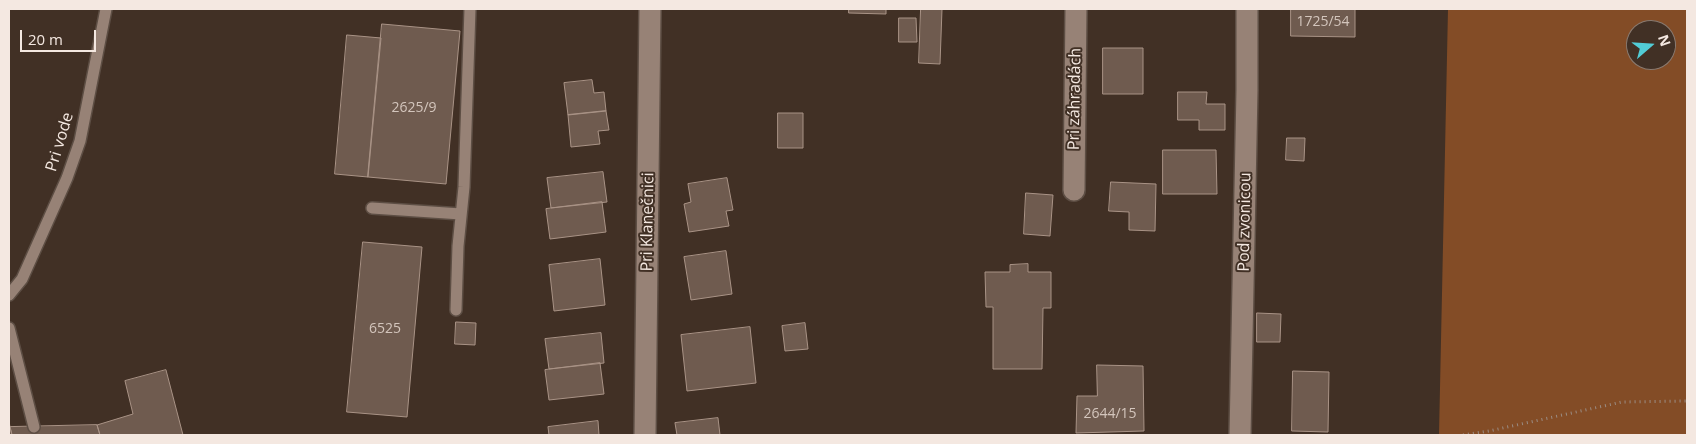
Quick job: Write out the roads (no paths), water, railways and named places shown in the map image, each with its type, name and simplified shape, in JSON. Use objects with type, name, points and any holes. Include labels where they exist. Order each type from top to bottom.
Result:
[{"type":"street","name":"Pri Klanečnici","points":[[645,435],[650,9]]},
{"type":"street","name":"Pri záhradách","points":[[1074,190],[1076,9]]},
{"type":"street","name":"Pod zvonicou","points":[[1240,435],[1247,9]]},
{"type":"lane","name":"Pri vode","points":[[9,295],[22,279],[67,178],[80,141],[106,9]]},
{"type":"lane","points":[[456,310],[464,187],[470,9]]},
{"type":"lane","points":[[372,208],[461,214]]},
{"type":"lane","points":[[9,328],[34,427]]}]
